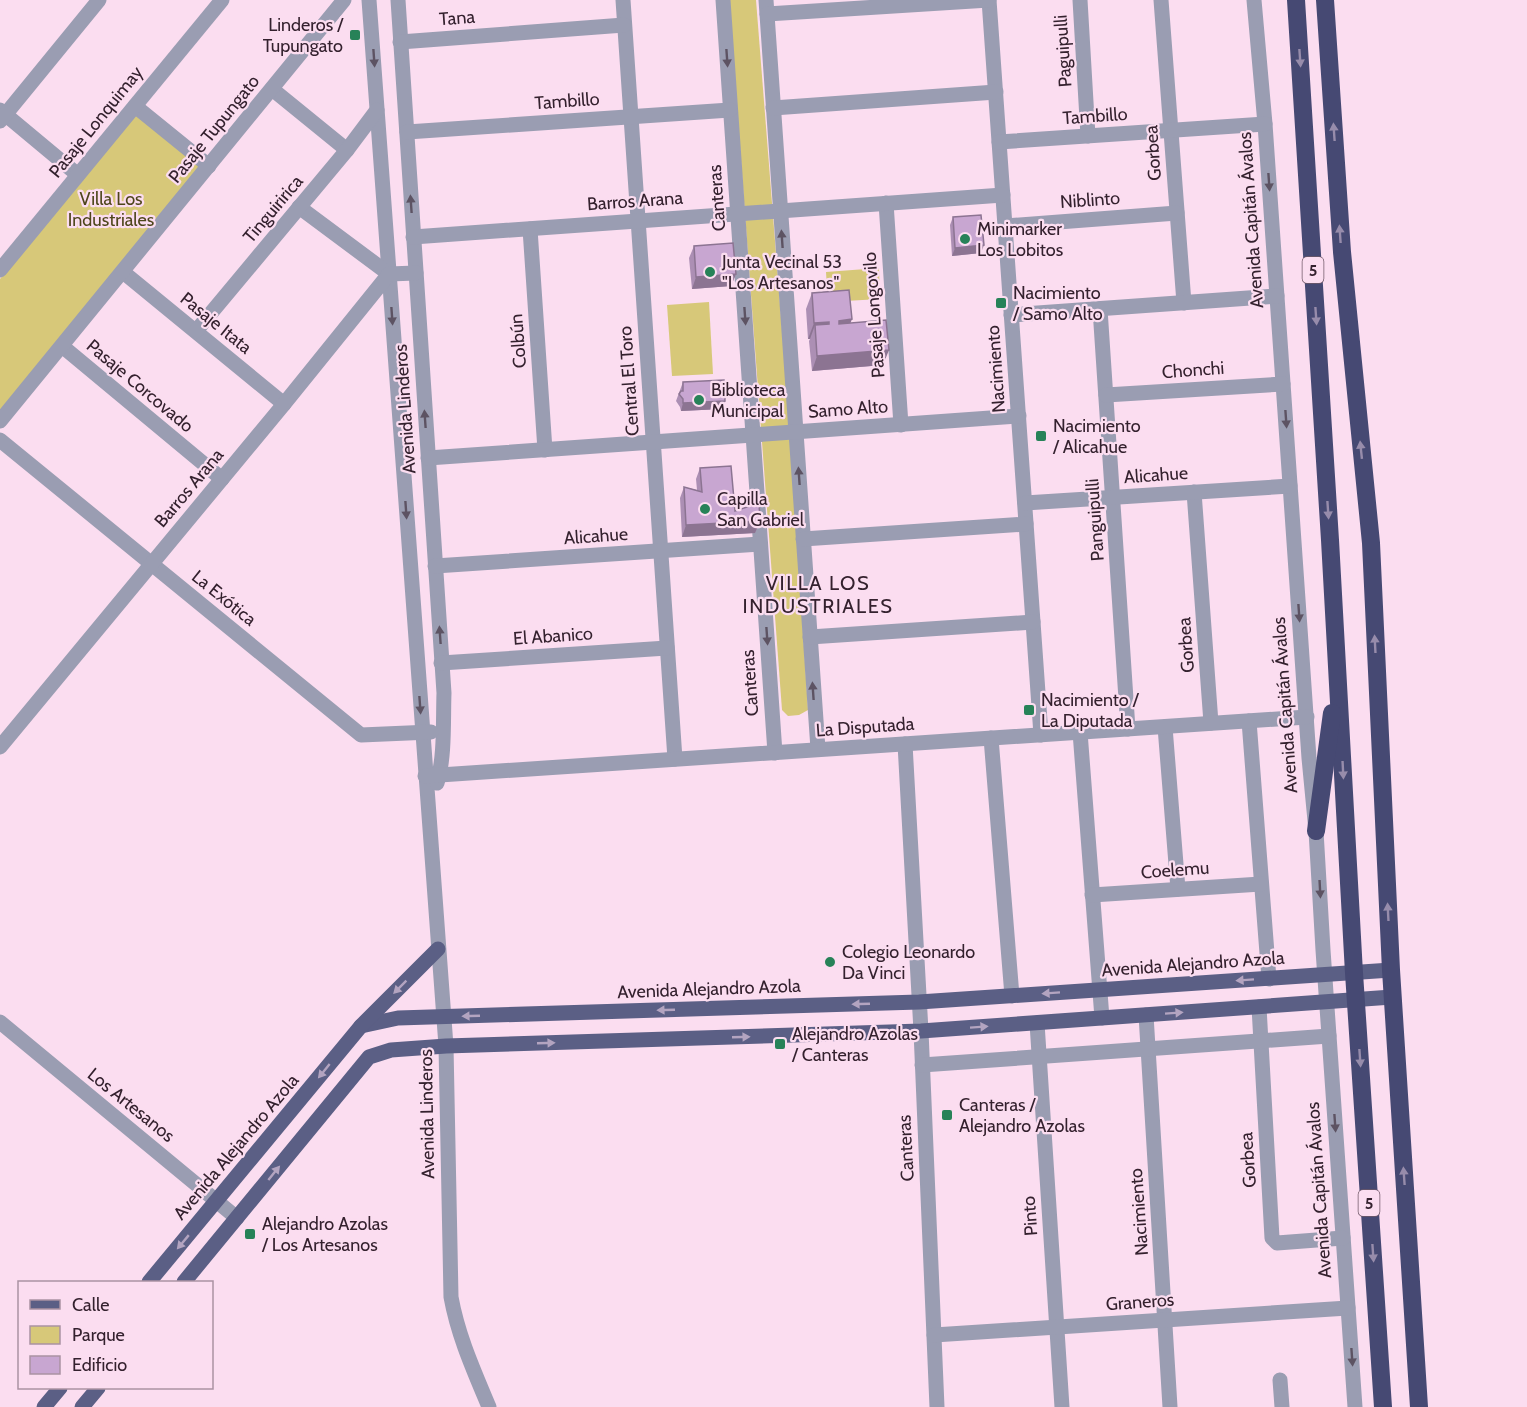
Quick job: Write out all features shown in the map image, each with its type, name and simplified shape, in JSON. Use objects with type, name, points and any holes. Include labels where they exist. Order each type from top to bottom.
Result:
[{"type":"highway","name":"5","points":[[1296,0],[1354,973],[1383,1407]]},
{"type":"highway","name":"5","points":[[1325,0],[1342,252],[1371,543],[1390,970],[1419,1407]]},
{"type":"highway","points":[[1316,831],[1337,669]]},
{"type":"main road","points":[[361,1026],[438,949]]},
{"type":"main road","name":"Avenida Alejandro Azola","points":[[150,1281],[361,1026],[398,1018],[919,1002],[1390,970]]},
{"type":"main road","points":[[185,1281],[369,1057],[391,1050],[446,1046],[921,1031],[1392,997]]},
{"type":"main road","points":[[44,1407],[59,1389]]},
{"type":"main road","points":[[82,1407],[97,1389]]},
{"type":"street","points":[[78,175],[2,116],[99,0]]},
{"type":"street","name":"Pasaje Lonquimay","points":[[0,270],[222,0]]},
{"type":"street","name":"Avenida Linderos","points":[[369,0],[422,733],[433,776]]},
{"type":"street","name":"Avenida Linderos","points":[[398,0],[444,693],[443,732],[433,776],[428,815],[446,1046],[451,1297],[463,1344],[489,1407]]},
{"type":"street","name":"Central El Toro","points":[[623,0],[675,759]]},
{"type":"street","name":"Canteras","points":[[723,0],[774,753]]},
{"type":"street","points":[[818,750],[766,7],[989,0]]},
{"type":"street","name":"Nacimiento","points":[[989,0],[1041,735]]},
{"type":"street","name":"Paguipulli","points":[[1080,0],[1088,136]]},
{"type":"street","name":"Gorbea","points":[[1161,0],[1184,303]]},
{"type":"street","name":"Avenida Capitán Ávalos","points":[[1254,0],[1316,831],[1355,1407]]},
{"type":"street","name":"Pasaje Tupungato","points":[[0,421],[343,1]]},
{"type":"street","name":"Tana","points":[[400,42],[624,25]]},
{"type":"street","points":[[272,89],[347,150]]},
{"type":"street","points":[[773,108],[996,92]]},
{"type":"street","points":[[135,106],[208,166]]},
{"type":"street","name":"Tinguiririca","points":[[196,331],[347,150],[377,110]]},
{"type":"street","name":"Tambillo","points":[[406,132],[730,110]]},
{"type":"street","name":"Tambillo","points":[[999,142],[1265,124]]},
{"type":"street","name":"Barros Arana","points":[[414,237],[1003,195]]},
{"type":"street","name":"Pasaje Longovilo","points":[[886,203],[901,425]]},
{"type":"street","points":[[299,207],[389,274],[416,273]]},
{"type":"street","name":"Niblinto","points":[[1005,226],[1177,213]]},
{"type":"street","name":"Colbún","points":[[530,229],[545,450]]},
{"type":"street","name":"Pasaje Itata","points":[[123,272],[284,404]]},
{"type":"street","name":"Barros Arana","points":[[0,747],[389,274]]},
{"type":"street","points":[[1011,315],[1277,296]]},
{"type":"street","name":"Panguipulli","points":[[1100,309],[1128,729]]},
{"type":"street","name":"Pasaje Corcovado","points":[[62,346],[222,479]]},
{"type":"street","name":"Chonchi","points":[[1106,395],[1283,384]]},
{"type":"street","name":"Samo Alto","points":[[428,458],[1019,416]]},
{"type":"street","name":"La Exótica","points":[[0,440],[361,735],[443,732]]},
{"type":"street","name":"Alicahue","points":[[1025,503],[1290,486]]},
{"type":"street","name":"Gorbea","points":[[1194,492],[1211,723]]},
{"type":"street","points":[[803,539],[1026,524]]},
{"type":"street","name":"Alicahue","points":[[435,566],[760,544]]},
{"type":"street","points":[[810,638],[1033,622]]},
{"type":"street","name":"El Abanico","points":[[441,663],[667,648]]},
{"type":"street","name":"La Disputada","points":[[433,776],[1306,717]]},
{"type":"street","points":[[1249,721],[1269,979]]},
{"type":"street","points":[[1165,727],[1178,889]]},
{"type":"street","points":[[1080,732],[1102,1018]]},
{"type":"street","points":[[991,738],[1012,996]]},
{"type":"street","name":"Canteras","points":[[905,744],[921,1031],[937,1407]]},
{"type":"street","name":"Coelemu","points":[[1092,895],[1261,884]]},
{"type":"street","name":"Gorbea","points":[[1259,1007],[1272,1238],[1277,1243],[1343,1238]]},
{"type":"street","name":"Nacimiento","points":[[1146,1015],[1170,1407]]},
{"type":"street","name":"Los Artesanos","points":[[0,1022],[237,1218]]},
{"type":"street","name":"Pinto","points":[[1036,1023],[1062,1407]]},
{"type":"street","points":[[922,1065],[1329,1036]]},
{"type":"street","name":"Graneros","points":[[934,1335],[1348,1308]]},
{"type":"street","points":[[1281,1380],[1282,1407]]},
{"type":"green space","points":[[729,0],[756,0],[791,444],[808,710],[799,715],[788,716],[782,710]]},
{"type":"green space","name":"Villa Los Industriales","points":[[137,112],[202,165],[0,411],[0,279]]},
{"type":"green space","points":[[879,268],[880,299],[828,302],[826,272]]},
{"type":"green space","points":[[709,302],[713,374],[672,376],[667,305]]},
{"type":"building","name":"Minimarker Los Lobitos","points":[[981,215],[984,245],[955,248],[953,217]]},
{"type":"building","points":[[733,243],[736,274],[696,277],[694,246]]},
{"type":"building","points":[[849,290],[852,319],[839,321],[839,324],[886,320],[889,350],[817,356],[815,325],[829,324],[829,322],[814,323],[812,293]]},
{"type":"building","points":[[724,380],[725,401],[683,403],[679,394],[683,391],[683,382]]},
{"type":"building","name":"Capilla San Gabriel","points":[[731,466],[735,511],[759,503],[760,521],[686,525],[684,487],[702,492],[700,468]]},
{"type":"place","name":"Linderos / Tupungato","points":[[355,35]]},
{"type":"place","name":"Minimarker Los Lobitos","points":[[965,239]]},
{"type":"place","name":"Junta Vecinal 53 \"Los Artesanos\"","points":[[710,272]]},
{"type":"place","name":"Nacimiento / Samo Alto","points":[[1001,303]]},
{"type":"place","name":"Biblioteca Municipal","points":[[699,400]]},
{"type":"place","name":"Nacimiento / Alicahue","points":[[1041,436]]},
{"type":"place","name":"Capilla San Gabriel","points":[[705,509]]},
{"type":"place","name":"Nacimiento / La Diputada","points":[[1029,710]]},
{"type":"place","name":"Colegio Leonardo Da Vinci","points":[[830,962]]},
{"type":"place","name":"Alejandro Azolas / Canteras","points":[[780,1044]]},
{"type":"place","name":"Canteras / Alejandro Azolas","points":[[947,1115]]},
{"type":"place","name":"Alejandro Azolas / Los Artesanos","points":[[250,1234]]},
{"type":"district","name":"VILLA LOS INDUSTRIALES","points":[[818,594]]}]
